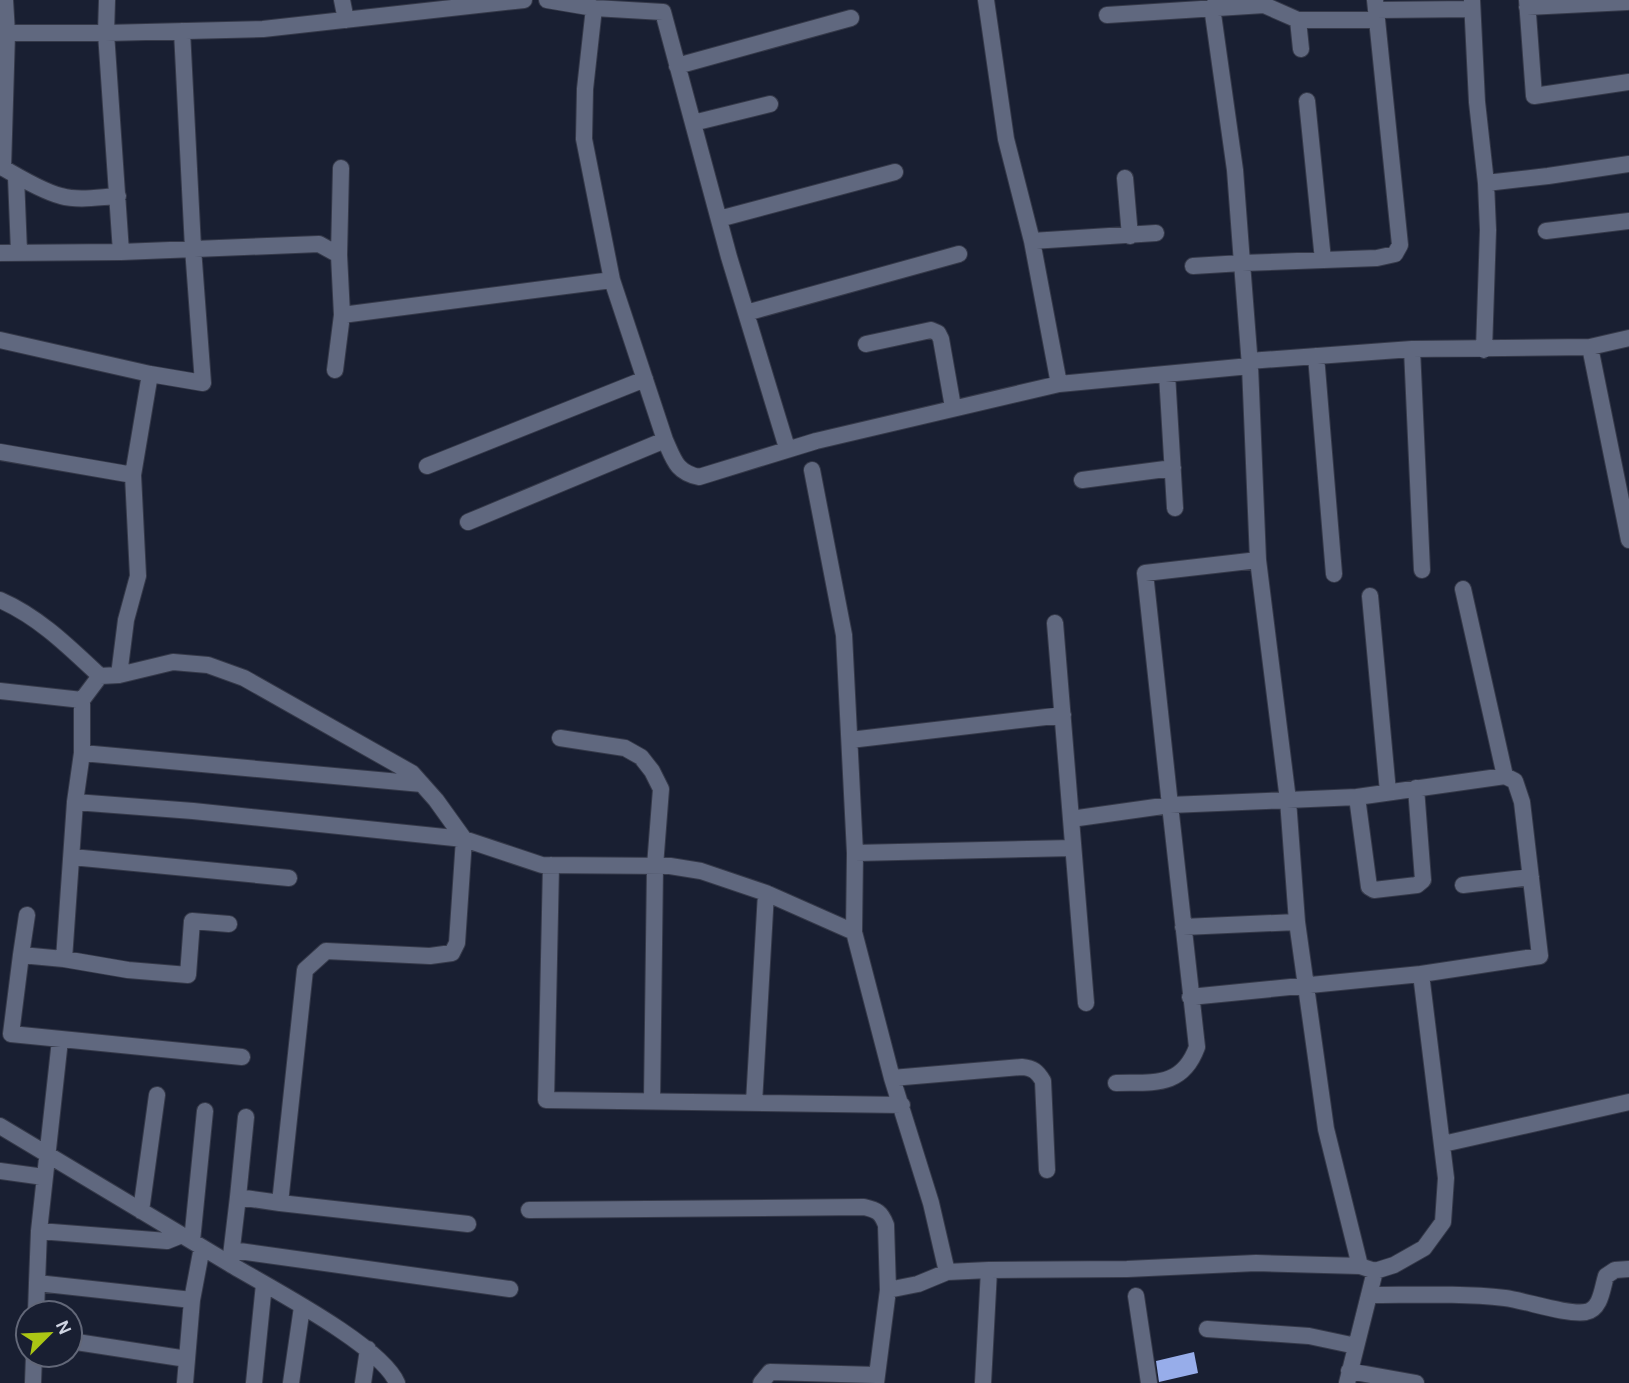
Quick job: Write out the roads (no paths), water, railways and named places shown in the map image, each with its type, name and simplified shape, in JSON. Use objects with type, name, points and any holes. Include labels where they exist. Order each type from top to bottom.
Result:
[{"type":"street","points":[[5,0],[3,33],[7,170],[19,253]]},
{"type":"street","points":[[107,0],[106,33],[121,251]]},
{"type":"street","points":[[342,0],[346,20]]},
{"type":"street","points":[[3,33],[263,29],[524,0]]},
{"type":"street","points":[[547,0],[594,8],[663,12],[719,219],[787,448]]},
{"type":"street","points":[[986,0],[1006,139],[1032,241],[1059,384]]},
{"type":"street","points":[[1627,2],[1527,3],[1534,96],[1629,82]]},
{"type":"street","points":[[1107,16],[1264,5],[1298,20],[1376,10],[1472,4],[1488,230],[1485,350]]},
{"type":"street","points":[[1212,7],[1235,170],[1250,363],[1258,560],[1288,800],[1297,922],[1326,1129],[1368,1268],[1369,1295],[1348,1377],[1416,1383]]},
{"type":"street","points":[[594,8],[585,89],[584,139],[612,280],[674,462],[684,474],[699,477],[787,448],[1059,384],[1316,356],[1412,349],[1590,347],[1629,338]]},
{"type":"street","points":[[1192,266],[1377,258],[1395,254],[1400,245],[1376,10]]},
{"type":"street","points":[[677,66],[851,18]]},
{"type":"street","points":[[1298,20],[1301,49]]},
{"type":"street","points":[[0,340],[150,374],[203,383],[182,31]]},
{"type":"street","points":[[1307,101],[1323,260]]},
{"type":"street","points":[[693,123],[770,104]]},
{"type":"street","points":[[1486,183],[1629,164]]},
{"type":"street","points":[[335,370],[342,315],[339,256],[341,168]]},
{"type":"street","points":[[7,170],[59,196],[118,196]]},
{"type":"street","points":[[719,219],[895,172]]},
{"type":"street","points":[[1125,178],[1130,236]]},
{"type":"street","points":[[1546,231],[1629,221]]},
{"type":"street","points":[[1032,241],[1156,233]]},
{"type":"street","points":[[0,253],[319,244],[339,256]]},
{"type":"street","points":[[746,313],[959,254]]},
{"type":"street","points":[[342,315],[612,280]]},
{"type":"street","points":[[866,344],[931,330],[938,333],[953,407]]},
{"type":"street","points":[[1590,347],[1622,469],[1629,540]]},
{"type":"street","points":[[1412,349],[1422,570]]},
{"type":"street","points":[[1316,356],[1334,574]]},
{"type":"street","points":[[120,675],[126,620],[138,576],[134,475],[150,374]]},
{"type":"street","points":[[1167,374],[1175,508]]},
{"type":"street","points":[[426,466],[645,379]]},
{"type":"street","points":[[468,522],[666,440]]},
{"type":"street","points":[[0,453],[134,475]]},
{"type":"street","points":[[1082,480],[1173,468]]},
{"type":"street","points":[[812,470],[845,635],[855,853],[854,932],[892,1078],[931,1203],[947,1272]]},
{"type":"street","points":[[1116,1083],[1169,1080],[1180,1075],[1191,1063],[1197,1048],[1145,573],[1258,560]]},
{"type":"street","points":[[1464,589],[1505,776]]},
{"type":"street","points":[[1370,596],[1388,792]]},
{"type":"street","points":[[0,600],[20,609],[56,636],[100,676],[120,675],[173,662],[208,665],[244,678],[412,773],[436,800],[464,839],[457,943],[452,953],[430,956],[326,951],[305,970],[280,1203]]},
{"type":"street","points":[[1055,623],[1086,1003]]},
{"type":"street","points":[[64,959],[75,802],[82,753],[82,700],[100,676]]},
{"type":"street","points":[[0,691],[82,700]]},
{"type":"street","points":[[849,740],[1063,715]]},
{"type":"street","points":[[560,738],[625,748],[641,757],[661,789],[655,866],[652,1101]]},
{"type":"street","points":[[82,753],[422,784]]},
{"type":"street","points":[[1071,820],[1170,805],[1357,797],[1505,776],[1515,781],[1522,802],[1540,956],[1421,974],[1190,997]]},
{"type":"street","points":[[1357,797],[1369,887],[1374,890],[1417,885],[1423,878],[1416,788]]},
{"type":"street","points":[[75,802],[193,811],[464,839],[542,865],[655,866],[701,872],[766,893],[854,932]]},
{"type":"street","points":[[855,853],[1073,848]]},
{"type":"street","points":[[72,858],[289,878]]},
{"type":"street","points":[[551,865],[547,1100],[902,1105]]},
{"type":"street","points":[[1463,885],[1531,877]]},
{"type":"street","points":[[754,1103],[766,893]]},
{"type":"street","points":[[27,915],[11,1034],[243,1057]]},
{"type":"street","points":[[21,955],[128,970],[188,975],[192,921],[229,923]]},
{"type":"street","points":[[1183,927],[1297,922]]},
{"type":"street","points":[[888,1290],[918,1284],[947,1272],[989,1270],[1127,1269],[1256,1263],[1368,1268],[1394,1265],[1424,1248],[1443,1222],[1446,1178],[1421,974]]},
{"type":"street","points":[[36,1299],[46,1153],[60,1040]]},
{"type":"street","points":[[892,1078],[1031,1068],[1043,1081],[1047,1170]]},
{"type":"street","points":[[141,1211],[157,1095]]},
{"type":"street","points":[[1443,1144],[1629,1102]]},
{"type":"street","points":[[186,1383],[192,1300],[192,1241],[205,1111]]},
{"type":"street","points":[[231,1257],[246,1117]]},
{"type":"street","points":[[0,1126],[192,1241],[231,1257],[510,1289]]},
{"type":"street","points":[[0,1171],[44,1177]]},
{"type":"street","points":[[238,1197],[468,1224]]},
{"type":"street","points":[[529,1210],[864,1207],[877,1210],[883,1215],[886,1225],[888,1290],[876,1379],[770,1372],[761,1383]]},
{"type":"street","points":[[39,1231],[192,1241]]},
{"type":"street","points":[[231,1257],[264,1284],[368,1349],[394,1375],[397,1383]]},
{"type":"street","points":[[1369,1295],[1479,1295],[1525,1301],[1570,1312],[1586,1312],[1595,1308],[1606,1276],[1615,1270],[1629,1269]]},
{"type":"street","points":[[983,1383],[989,1270]]},
{"type":"street","points":[[37,1283],[192,1300]]},
{"type":"street","points":[[254,1383],[264,1284]]},
{"type":"street","points":[[1136,1296],[1149,1383]]},
{"type":"street","points":[[292,1383],[302,1307]]},
{"type":"street","points":[[1207,1329],[1309,1336],[1356,1346]]},
{"type":"street","points":[[84,1343],[187,1359]]},
{"type":"street","points":[[363,1383],[368,1349]]}]
